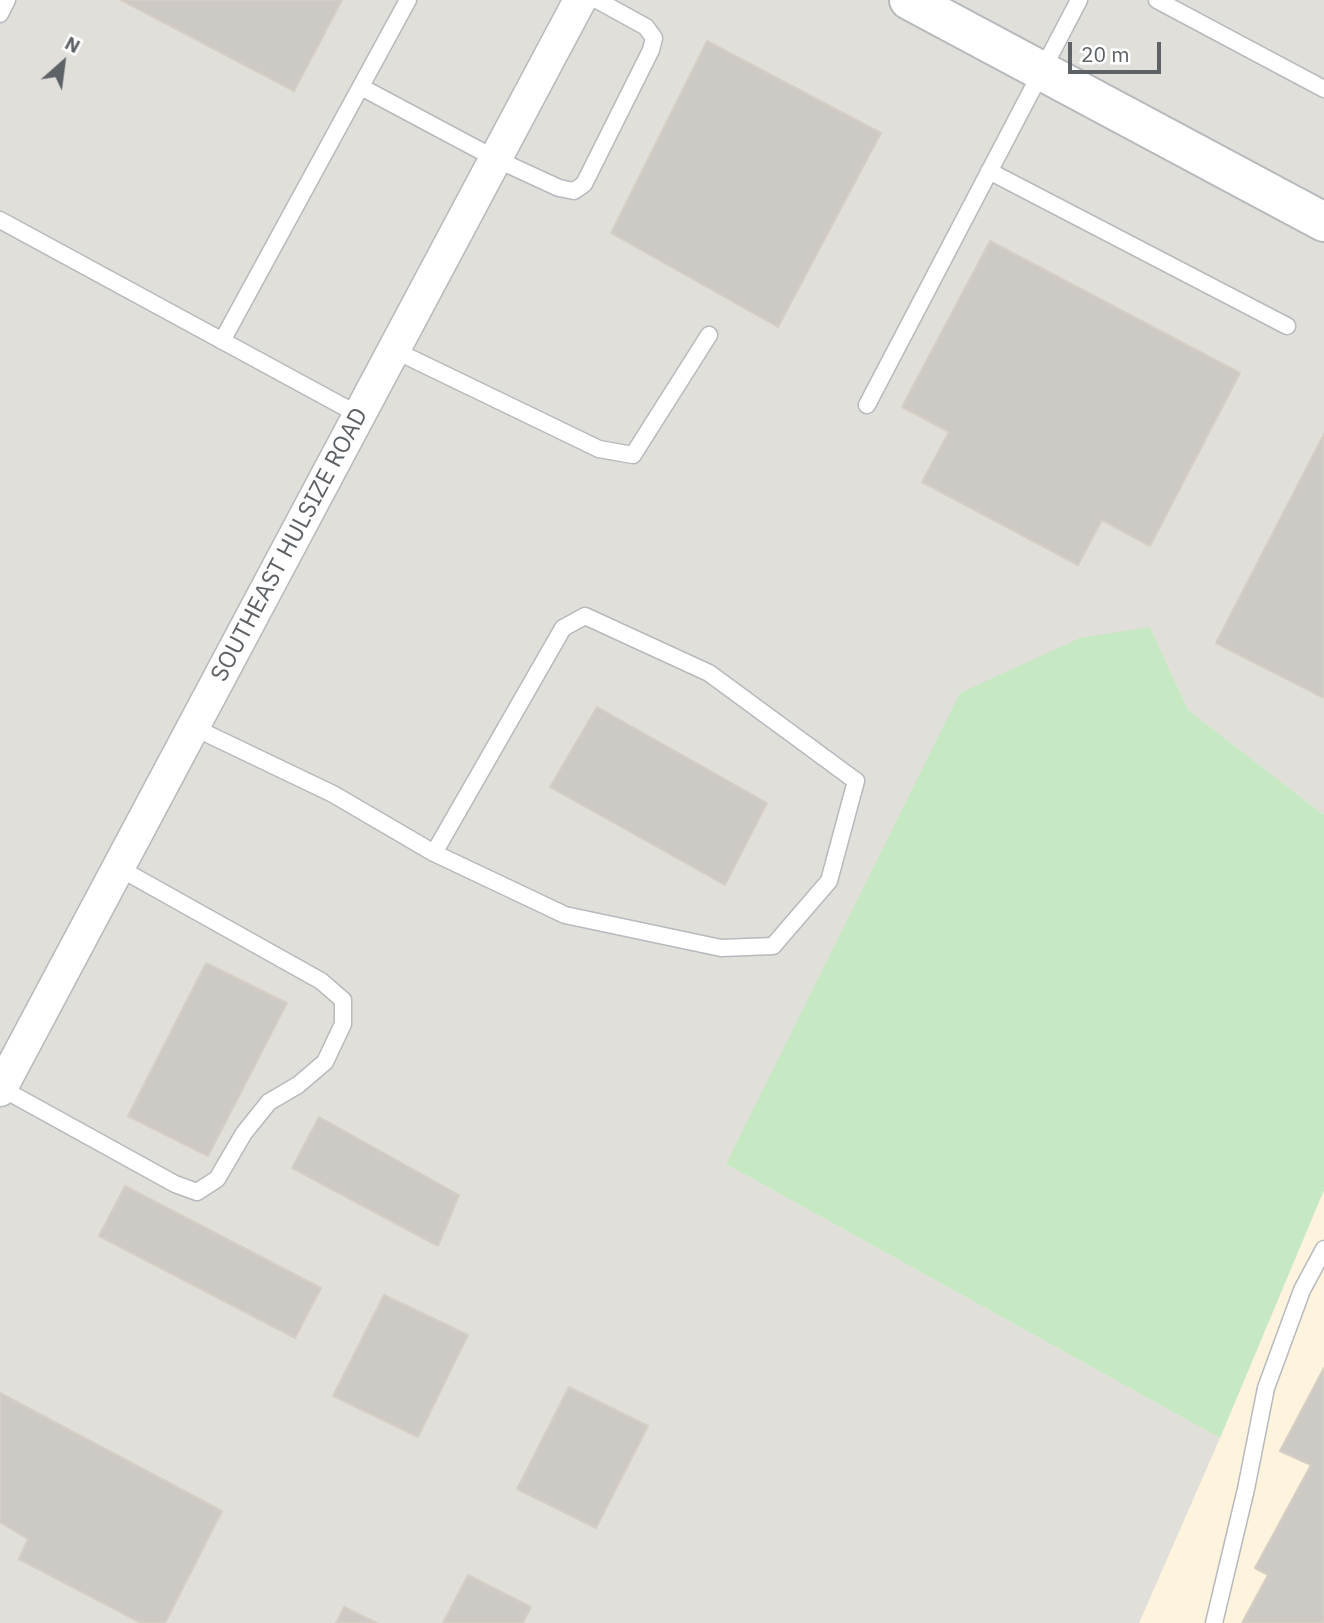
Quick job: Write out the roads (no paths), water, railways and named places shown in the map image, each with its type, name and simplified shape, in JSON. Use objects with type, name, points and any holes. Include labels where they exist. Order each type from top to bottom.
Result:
[{"type":"street","name":"SOUTHEAST HULSIZE ROAD","points":[[2,1085],[580,0]]},
{"type":"street","points":[[909,0],[1324,222]]},
{"type":"lane","points":[[0,14],[7,0]]},
{"type":"lane","points":[[222,341],[408,0]]},
{"type":"lane","points":[[361,87],[496,159],[559,188],[574,191],[584,184],[651,50],[654,38],[646,27],[597,0]]},
{"type":"lane","points":[[867,405],[1079,0]]},
{"type":"lane","points":[[1157,0],[1324,89]]},
{"type":"lane","points":[[989,172],[1287,326]]},
{"type":"lane","points":[[0,220],[359,415]]},
{"type":"lane","points":[[394,349],[599,449],[633,455],[709,335]]},
{"type":"lane","points":[[193,727],[333,794],[434,853],[565,915],[721,948],[773,946],[829,881],[856,781],[709,673],[585,616],[564,628],[434,853]]},
{"type":"lane","points":[[2,1085],[175,1184],[197,1192],[217,1179],[244,1133],[269,1102],[298,1085],[325,1062],[343,1024],[343,1000],[321,981],[119,868]]},
{"type":"lane","points":[[1214,1623],[1247,1489],[1266,1388],[1302,1290],[1324,1250]]}]
